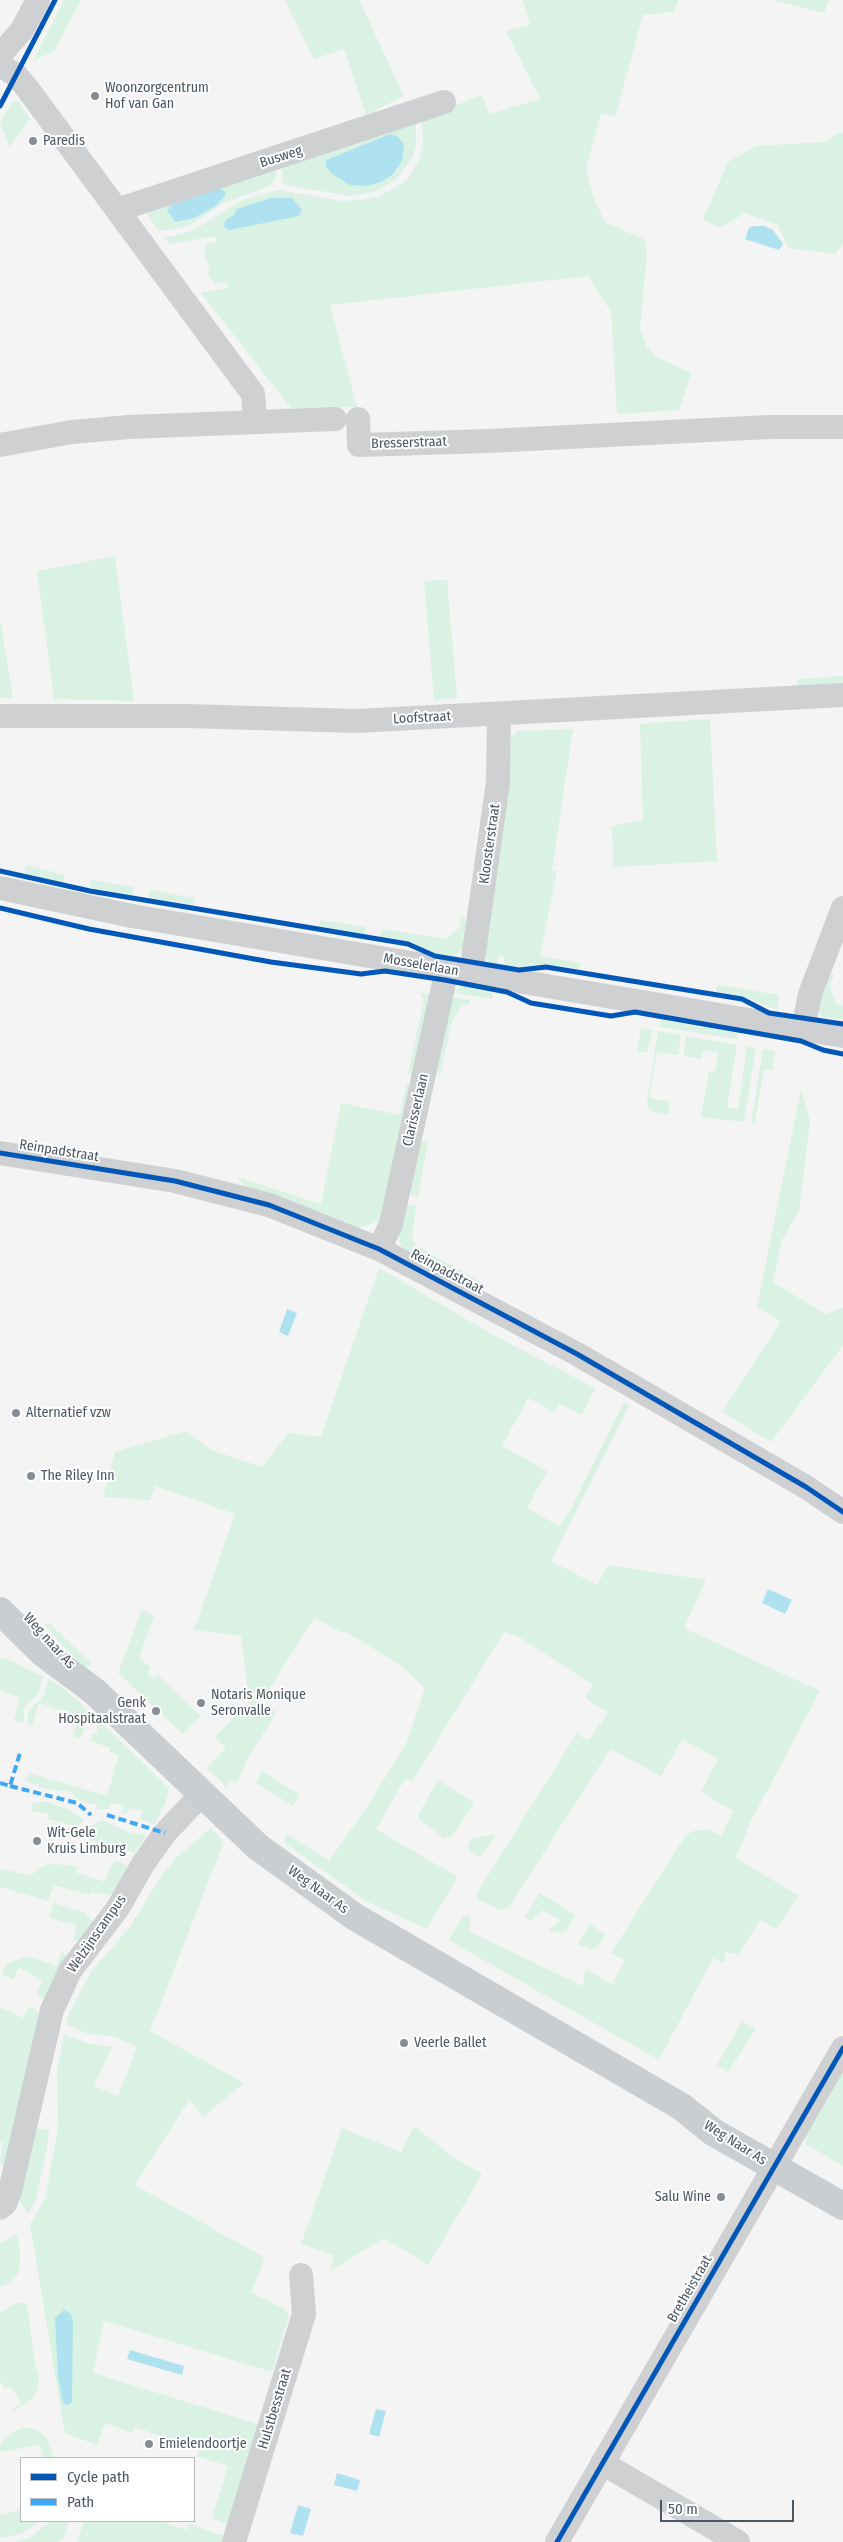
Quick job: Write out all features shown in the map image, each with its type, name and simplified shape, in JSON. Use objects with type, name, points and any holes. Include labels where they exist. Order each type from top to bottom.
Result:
[{"type":"main road","name":"Weg naar As","points":[[0,1594],[17,1606],[53,1643],[94,1691]]},
{"type":"main road","name":"Weg Naar As","points":[[0,1611],[42,1653],[94,1691],[258,1847],[355,1917],[682,2107],[722,2118],[843,2206]]},
{"type":"main road","name":"Weg Naar As","points":[[778,2160],[843,2190]]},
{"type":"street","points":[[1,59],[8,24],[21,0]]},
{"type":"street","points":[[1,59],[22,30],[38,0]]},
{"type":"street","points":[[1,59],[27,88],[253,394],[255,421]]},
{"type":"street","name":"Busweg","points":[[117,210],[444,102]]},
{"type":"street","name":"Bresserstraat","points":[[0,446],[72,432],[110,428],[255,421],[347,419],[359,445],[489,441],[769,427],[843,427]]},
{"type":"street","name":"Loofstraat","points":[[0,716],[186,716],[357,721],[843,694]]},
{"type":"street","name":"Kloosterstraat","points":[[471,973],[498,782],[499,714]]},
{"type":"street","name":"Mosselerlaan","points":[[0,888],[132,916],[843,1036]]},
{"type":"street","points":[[803,1029],[810,994],[843,908]]},
{"type":"street","name":"Clarisserlaan","points":[[379,1249],[391,1224],[447,969]]},
{"type":"street","name":"Reinpadstraat","points":[[0,1153],[175,1181],[269,1205],[379,1249],[577,1354],[806,1488],[843,1512]]},
{"type":"street","name":"Welzijnscampus","points":[[0,2208],[5,2204],[10,2191],[52,2010],[70,1971],[118,1908],[143,1864],[166,1833],[202,1794]]},
{"type":"street","name":"Bretheistraat","points":[[557,2542],[843,2048]]},
{"type":"street","name":"Hulstbesstraat","points":[[234,2542],[304,2314],[301,2275]]},
{"type":"street","points":[[602,2463],[738,2542]]},
{"type":"green space","points":[[64,0],[81,0],[54,51],[33,61]]},
{"type":"green space","points":[[285,0],[359,0],[404,96],[366,115],[344,49],[314,59]]},
{"type":"green space","points":[[523,0],[679,0],[673,12],[643,15],[615,117],[601,113],[586,169],[593,197],[605,222],[645,240],[647,254],[640,329],[647,347],[656,357],[691,373],[679,410],[617,414],[611,312],[588,276],[330,305],[357,407],[291,408],[201,293],[228,288],[227,282],[215,284],[207,274],[210,267],[204,255],[206,244],[217,241],[216,236],[169,244],[165,238],[194,230],[240,201],[279,190],[341,201],[380,196],[406,181],[418,163],[423,143],[422,119],[482,95],[489,114],[540,99],[506,31],[530,25]]},
{"type":"green space","points":[[772,0],[829,0],[824,13]]},
{"type":"green space","points":[[18,101],[30,119],[9,147],[0,122],[11,103]]},
{"type":"green space","points":[[416,122],[416,144],[412,158],[398,178],[374,192],[351,196],[286,185],[282,181],[283,164]]},
{"type":"green space","points":[[840,132],[843,133],[843,243],[835,254],[788,248],[778,225],[745,213],[719,228],[703,219],[728,162],[756,146],[825,142]]},
{"type":"green space","points":[[277,169],[275,179],[270,186],[224,203],[188,226],[159,231],[145,211]]},
{"type":"green space","points":[[115,556],[134,701],[54,699],[37,571]]},
{"type":"green space","points":[[447,580],[457,698],[434,700],[424,581]]},
{"type":"green space","points":[[1,624],[13,698],[0,698]]},
{"type":"green space","points":[[843,676],[843,684],[798,687],[798,679]]},
{"type":"green space","points":[[710,719],[717,861],[613,867],[612,826],[643,820],[640,724]]},
{"type":"green space","points":[[573,729],[552,871],[557,871],[540,956],[580,963],[579,969],[549,964],[517,967],[504,965],[504,957],[499,956],[497,964],[489,963],[484,955],[511,738],[517,731]]},
{"type":"green space","points":[[27,865],[65,875],[63,882],[25,874]]},
{"type":"green space","points":[[91,880],[134,887],[132,895],[90,888]]},
{"type":"green space","points":[[150,890],[194,898],[193,905],[149,898]]},
{"type":"green space","points":[[461,915],[468,923],[466,938],[462,949],[454,956],[433,953],[411,942],[380,937],[381,929],[446,939],[459,928]]},
{"type":"green space","points":[[320,920],[365,927],[365,934],[319,927]]},
{"type":"green space","points":[[826,973],[834,975],[830,986],[836,1004],[843,1005],[843,1019],[823,1018],[817,1009]]},
{"type":"green space","points":[[718,985],[779,995],[777,1010],[743,996],[716,992]]},
{"type":"green space","points":[[461,986],[493,991],[492,999],[453,993]]},
{"type":"green space","points":[[419,992],[431,995],[414,1073],[408,1074],[424,1000]]},
{"type":"green space","points":[[450,997],[470,1000],[470,1003],[462,1006],[452,1020],[440,1076],[435,1067]]},
{"type":"green space","points":[[661,1020],[737,1033],[737,1039],[660,1027]]},
{"type":"green space","points":[[641,1028],[653,1030],[647,1052],[637,1051]]},
{"type":"green space","points":[[658,1031],[681,1035],[678,1055],[657,1052],[649,1098],[669,1101],[668,1114],[649,1111],[647,1100]]},
{"type":"green space","points":[[686,1036],[737,1045],[727,1108],[738,1109],[747,1046],[756,1048],[744,1122],[701,1117],[709,1071],[715,1071],[718,1053],[703,1050],[701,1059],[683,1056]]},
{"type":"green space","points":[[763,1049],[775,1051],[772,1070],[764,1069],[755,1123],[751,1123]]},
{"type":"green space","points":[[406,1084],[412,1088],[385,1211],[380,1220],[359,1229],[246,1189],[238,1177],[321,1204],[341,1103],[400,1115]]},
{"type":"green space","points":[[801,1090],[810,1121],[799,1210],[782,1240],[773,1282],[825,1314],[843,1308],[843,1345],[771,1442],[722,1412],[781,1322],[757,1307]]},
{"type":"green space","points":[[420,1141],[428,1143],[418,1197],[408,1193]]},
{"type":"green space","points":[[405,1205],[416,1206],[412,1239],[415,1245],[480,1281],[473,1290],[409,1257],[401,1247],[398,1231]]},
{"type":"green space","points":[[379,1268],[495,1336],[595,1388],[582,1415],[560,1404],[555,1412],[528,1398],[502,1446],[547,1471],[527,1508],[559,1526],[569,1513],[624,1402],[630,1405],[551,1561],[597,1585],[608,1565],[706,1580],[684,1628],[820,1691],[751,1821],[736,1858],[799,1896],[776,1929],[760,1920],[738,1955],[726,1952],[724,1963],[713,1958],[659,2060],[448,1940],[463,1917],[470,1914],[470,1932],[583,1986],[585,1969],[612,1984],[625,1960],[611,1953],[685,1836],[693,1831],[709,1829],[721,1837],[733,1811],[701,1792],[718,1759],[682,1739],[661,1776],[610,1749],[509,1907],[499,1910],[478,1899],[477,1893],[577,1733],[586,1740],[590,1739],[608,1712],[585,1698],[593,1685],[519,1637],[504,1632],[413,1780],[405,1779],[376,1829],[456,1876],[455,1882],[427,1928],[425,1928],[366,1901],[286,1844],[284,1838],[287,1834],[329,1861],[367,1807],[407,1742],[425,1688],[403,1667],[345,1631],[343,1633],[314,1618],[261,1703],[277,1712],[247,1759],[238,1781],[228,1781],[228,1788],[206,1768],[226,1748],[215,1737],[237,1714],[250,1706],[241,1636],[194,1630],[235,1514],[155,1486],[150,1500],[103,1497],[115,1452],[186,1431],[211,1450],[262,1467],[288,1433],[321,1437]]},
{"type":"green space","points":[[142,1609],[154,1616],[139,1657],[151,1668],[147,1672],[154,1679],[158,1675],[201,1716],[183,1734],[118,1673]]},
{"type":"green space","points":[[49,1623],[91,1663],[85,1669],[44,1625]]},
{"type":"green space","points":[[0,1658],[10,1660],[43,1677],[38,1694],[25,1706],[23,1723],[14,1720],[20,1698],[0,1691]]},
{"type":"green space","points":[[48,1679],[62,1687],[90,1712],[81,1738],[73,1736],[79,1716],[39,1703],[32,1726],[28,1725],[28,1712],[44,1695]]},
{"type":"green space","points":[[104,1725],[169,1788],[165,1804],[154,1824],[140,1819],[142,1811],[129,1808],[127,1814],[122,1813],[123,1806],[111,1803],[109,1809],[98,1809],[96,1804],[82,1802],[71,1792],[39,1788],[38,1784],[34,1785],[26,1780],[30,1773],[107,1796],[119,1755],[110,1752],[110,1748],[91,1741],[92,1735],[97,1733],[97,1726]]},
{"type":"green space","points":[[261,1771],[299,1794],[293,1806],[256,1783]]},
{"type":"green space","points":[[438,1780],[474,1803],[452,1836],[444,1838],[420,1820],[418,1815]]},
{"type":"green space","points":[[42,1801],[68,1809],[84,1820],[78,1827],[48,1819],[49,1813],[33,1812],[31,1804]]},
{"type":"green space","points":[[102,1820],[128,1832],[146,1835],[135,1853],[89,1840],[87,1832],[89,1827]]},
{"type":"green space","points":[[211,1828],[223,1841],[221,1849],[150,2031],[244,2083],[203,2117],[189,2100],[135,2185],[265,2258],[251,2293],[285,2309],[289,2315],[272,2372],[104,2321],[93,2373],[258,2424],[228,2524],[212,2518],[228,2466],[197,2456],[201,2443],[178,2436],[176,2442],[135,2427],[132,2433],[105,2423],[97,2445],[67,2434],[64,2429],[30,2224],[45,2199],[58,2129],[57,2070],[64,2034],[87,2043],[112,2047],[94,2086],[118,2096],[137,2047],[114,2036],[88,2034],[66,2024],[69,2014],[92,1970],[129,1928],[162,1875],[176,1858]]},
{"type":"green space","points":[[497,1834],[482,1855],[478,1857],[469,1850],[468,1847],[471,1839]]},
{"type":"green space","points":[[116,1861],[128,1866],[128,1870],[116,1893],[109,1895],[91,1892],[90,1895],[54,1885],[48,1901],[0,1887],[0,1869],[31,1875],[44,1866],[53,1864],[77,1866],[75,1872],[105,1882],[109,1869]]},
{"type":"green space","points":[[540,1893],[575,1915],[566,1932],[556,1933],[549,1930],[561,1920],[543,1910],[531,1921],[525,1917]]},
{"type":"green space","points":[[53,1903],[84,1912],[94,1925],[79,1941],[73,1939],[77,1925],[49,1918]]},
{"type":"green space","points":[[590,1924],[606,1935],[597,1947],[591,1949],[578,1944]]},
{"type":"green space","points":[[61,1952],[68,1956],[46,1997],[41,1998],[37,1992],[43,1980],[19,1968],[13,1980],[1,1974],[8,1964],[26,1956],[57,1966]]},
{"type":"green space","points":[[30,2006],[38,2012],[39,2018],[6,2165],[0,2163],[3,2143],[0,2142],[0,2007],[23,2018]]},
{"type":"green space","points":[[742,2021],[756,2029],[728,2072],[717,2065]]},
{"type":"green space","points":[[843,2071],[843,2166],[806,2144],[805,2137]]},
{"type":"green space","points":[[414,2126],[452,2156],[482,2174],[428,2265],[384,2238],[330,2271],[334,2255],[301,2244],[342,2128],[401,2152]]},
{"type":"green space","points":[[31,2129],[49,2129],[47,2149],[36,2199],[28,2214],[20,2202],[18,2193]]},
{"type":"green space","points":[[17,2234],[20,2253],[19,2271],[15,2278],[0,2286],[0,2244]]},
{"type":"green space","points":[[18,2302],[27,2304],[35,2365],[39,2376],[38,2388],[34,2397],[14,2411],[13,2408],[22,2403],[10,2386],[5,2389],[0,2381],[0,2313]]},
{"type":"green space","points":[[25,2427],[38,2430],[48,2440],[53,2457],[43,2457],[40,2445],[0,2452],[0,2444],[14,2431]]},
{"type":"green space","points":[[20,2510],[20,2522],[39,2522],[21,2534],[0,2538],[0,2515]]},
{"type":"green space","points":[[50,2522],[69,2522],[64,2538],[58,2542],[14,2542],[30,2538]]},
{"type":"green space","points":[[84,2522],[162,2522],[187,2530],[189,2524],[224,2536],[222,2542],[77,2542]]},
{"type":"water","points":[[390,134],[397,136],[404,144],[402,161],[393,174],[381,182],[366,186],[350,185],[332,174],[326,166],[326,160]]},
{"type":"water","points":[[220,188],[226,192],[224,197],[217,205],[194,218],[175,222],[167,210],[172,205]]},
{"type":"water","points":[[271,198],[292,198],[302,210],[299,216],[229,230],[223,226],[237,209]]},
{"type":"water","points":[[764,226],[773,230],[783,244],[779,250],[745,239],[749,228]]},
{"type":"water","points":[[287,1309],[297,1313],[288,1336],[279,1332]]},
{"type":"water","points":[[768,1589],[792,1600],[785,1614],[762,1603]]},
{"type":"water","points":[[64,2310],[71,2314],[73,2322],[72,2402],[68,2405],[63,2403],[58,2376],[55,2318]]},
{"type":"water","points":[[130,2350],[184,2366],[182,2375],[127,2359]]},
{"type":"water","points":[[376,2409],[386,2411],[379,2437],[369,2434]]},
{"type":"water","points":[[337,2473],[360,2480],[357,2491],[334,2485]]},
{"type":"water","points":[[298,2505],[311,2509],[303,2536],[290,2533]]},
{"type":"marked path","points":[[0,1783],[10,1786],[20,1753]]},
{"type":"marked path","points":[[10,1786],[77,1803],[91,1815]]},
{"type":"marked path","points":[[107,1815],[165,1833]]},
{"type":"cycle path","points":[[0,106],[55,0]]},
{"type":"cycle path","points":[[0,871],[90,891],[408,944],[435,956],[519,970],[546,967],[742,999],[769,1013],[843,1024]]},
{"type":"cycle path","points":[[0,908],[89,929],[271,962],[361,974],[385,971],[445,980],[507,992],[531,1003],[611,1016],[635,1012],[801,1041],[823,1050],[843,1054]]},
{"type":"cycle path","points":[[0,1153],[175,1181],[269,1205],[379,1249],[577,1354],[806,1487],[843,1512]]},
{"type":"cycle path","points":[[557,2542],[843,2048]]},
{"type":"place","name":"Woonzorgcentrum Hof van Gan","points":[[95,96]]},
{"type":"place","name":"Paredis","points":[[33,141]]},
{"type":"place","name":"Alternatief vzw","points":[[16,1413]]},
{"type":"place","name":"The Riley Inn","points":[[31,1476]]},
{"type":"place","name":"Notaris Monique Seronvalle","points":[[201,1703]]},
{"type":"place","name":"Genk Hospitaalstraat","points":[[156,1711]]},
{"type":"place","name":"Wit-Gele Kruis Limburg","points":[[37,1841]]},
{"type":"place","name":"Veerle Ballet","points":[[404,2043]]},
{"type":"place","name":"Salu Wine","points":[[721,2197]]},
{"type":"place","name":"Emielendoortje","points":[[149,2444]]}]
